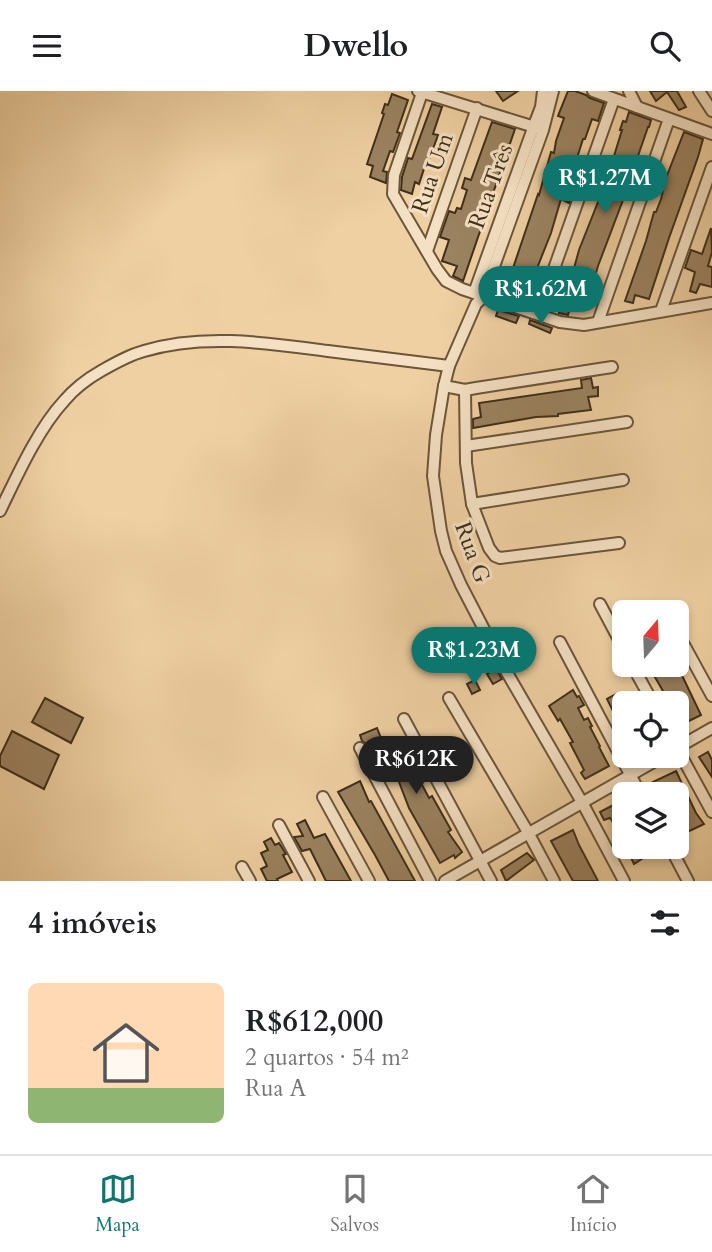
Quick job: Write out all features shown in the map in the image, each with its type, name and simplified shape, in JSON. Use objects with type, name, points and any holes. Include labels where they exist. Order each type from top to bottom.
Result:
[{"type":"street","name":"Rua Três","points":[[539,128],[543,91]]},
{"type":"street","points":[[553,91],[539,128],[420,92],[394,175],[393,194],[441,276],[478,298],[572,324],[584,325],[712,303]]},
{"type":"street","points":[[593,91],[712,134]]},
{"type":"street","points":[[629,91],[637,107]]},
{"type":"street","points":[[699,91],[712,111]]},
{"type":"street","points":[[538,314],[614,99]]},
{"type":"street","name":"Rua Um","points":[[426,251],[477,108]]},
{"type":"street","points":[[598,322],[669,119]]},
{"type":"street","name":"Rua G","points":[[539,128],[478,298],[449,366],[436,435],[433,476],[446,551],[461,585],[502,664],[624,881]]},
{"type":"street","points":[[661,311],[712,167]]},
{"type":"street","points":[[0,511],[30,451],[63,402],[81,384],[118,361],[142,351],[173,344],[247,342],[449,366]]},
{"type":"street","points":[[444,386],[465,390],[612,367]]},
{"type":"street","points":[[465,390],[466,463],[472,504],[489,548],[495,556],[500,558],[619,543]]},
{"type":"street","points":[[466,446],[627,422]]},
{"type":"street","points":[[472,504],[623,480]]},
{"type":"street","points":[[600,604],[612,627]]},
{"type":"street","points":[[560,642],[634,782]]},
{"type":"street","points":[[690,656],[712,696]]},
{"type":"street","points":[[449,698],[554,881]]},
{"type":"street","points":[[404,719],[491,881]]},
{"type":"street","points":[[689,741],[712,728]]},
{"type":"street","points":[[360,748],[430,881]]},
{"type":"street","points":[[445,881],[644,768]]},
{"type":"street","points":[[688,768],[712,812]]},
{"type":"street","points":[[323,797],[369,881]]},
{"type":"street","points":[[279,825],[309,881]]},
{"type":"street","points":[[676,859],[688,881]]},
{"type":"street","points":[[242,867],[250,881]]},
{"type":"building","points":[[496,91],[518,91],[503,101]]},
{"type":"building","points":[[568,91],[575,91],[604,103],[598,121],[592,119],[583,139],[566,193],[572,195],[569,203],[561,199],[551,233],[524,301],[504,294],[506,282],[539,195],[551,152],[554,153],[564,118],[558,116]]},
{"type":"building","points":[[650,91],[677,91],[686,107],[679,110],[667,92],[656,101]]},
{"type":"building","points":[[392,94],[408,100],[397,132],[400,133],[383,171],[387,172],[386,183],[370,177],[373,166],[367,164],[385,104],[388,105]]},
{"type":"building","points":[[432,104],[442,107],[433,134],[438,135],[427,166],[419,184],[415,182],[412,194],[401,190],[402,177],[408,158],[412,159]]},
{"type":"building","points":[[629,112],[651,120],[630,179],[619,175],[614,188],[626,192],[598,266],[591,290],[594,291],[592,302],[587,300],[584,310],[570,307],[568,315],[559,313],[579,250],[610,169],[623,121],[626,122]]},
{"type":"building","points":[[492,122],[515,129],[463,281],[453,276],[457,266],[442,261],[449,240],[440,237],[449,211],[455,213],[457,208],[461,209],[467,190],[462,188],[465,178],[471,180]]},
{"type":"building","points":[[684,132],[703,139],[649,299],[635,295],[633,303],[625,301],[654,212]]},
{"type":"building","points":[[711,228],[712,252],[708,266],[712,267],[712,287],[700,284],[696,293],[690,291],[695,272],[685,268],[691,250],[702,254]]},
{"type":"building","points":[[498,310],[519,316],[516,323],[496,316]]},
{"type":"building","points":[[530,320],[552,328],[550,333],[529,324]]},
{"type":"building","points":[[591,378],[593,388],[598,387],[598,396],[588,397],[591,410],[473,428],[473,419],[481,417],[479,403],[582,388],[581,380]]},
{"type":"building","points":[[496,669],[502,679],[493,684],[487,674]]},
{"type":"building","points":[[655,677],[683,677],[701,715],[689,721],[689,691],[663,691]]},
{"type":"building","points":[[475,680],[480,690],[472,694],[467,684]]},
{"type":"building","points":[[573,690],[584,705],[578,708],[584,720],[588,718],[609,766],[585,779],[581,773],[584,770],[570,743],[573,742],[549,706]]},
{"type":"building","points":[[612,696],[612,709],[607,699]]},
{"type":"building","points":[[45,698],[83,718],[71,743],[32,722]]},
{"type":"building","points":[[377,728],[383,743],[397,737],[429,798],[432,796],[451,830],[448,832],[462,852],[455,858],[454,855],[440,863],[409,808],[391,761],[384,765],[372,743],[367,745],[362,741],[360,735]]},
{"type":"building","points":[[12,731],[59,755],[44,789],[0,766],[0,756]]},
{"type":"building","points":[[708,752],[712,760],[712,777],[699,757]]},
{"type":"building","points":[[676,771],[681,782],[653,782]]},
{"type":"building","points":[[360,781],[369,802],[371,801],[415,881],[389,881],[338,792]]},
{"type":"building","points":[[689,798],[696,813],[704,824],[689,831]]},
{"type":"building","points":[[612,806],[612,821],[610,818],[604,820],[600,812]]},
{"type":"building","points":[[305,820],[314,838],[325,834],[351,881],[326,881],[310,849],[302,851],[294,837],[303,836],[297,824]]},
{"type":"building","points":[[573,830],[598,881],[573,881],[551,841]]},
{"type":"building","points":[[271,838],[275,845],[279,843],[286,854],[283,855],[292,872],[277,879],[278,881],[267,881],[261,869],[267,866],[261,853],[268,850],[264,842]]},
{"type":"building","points":[[527,853],[534,860],[506,881],[501,870]]}]
